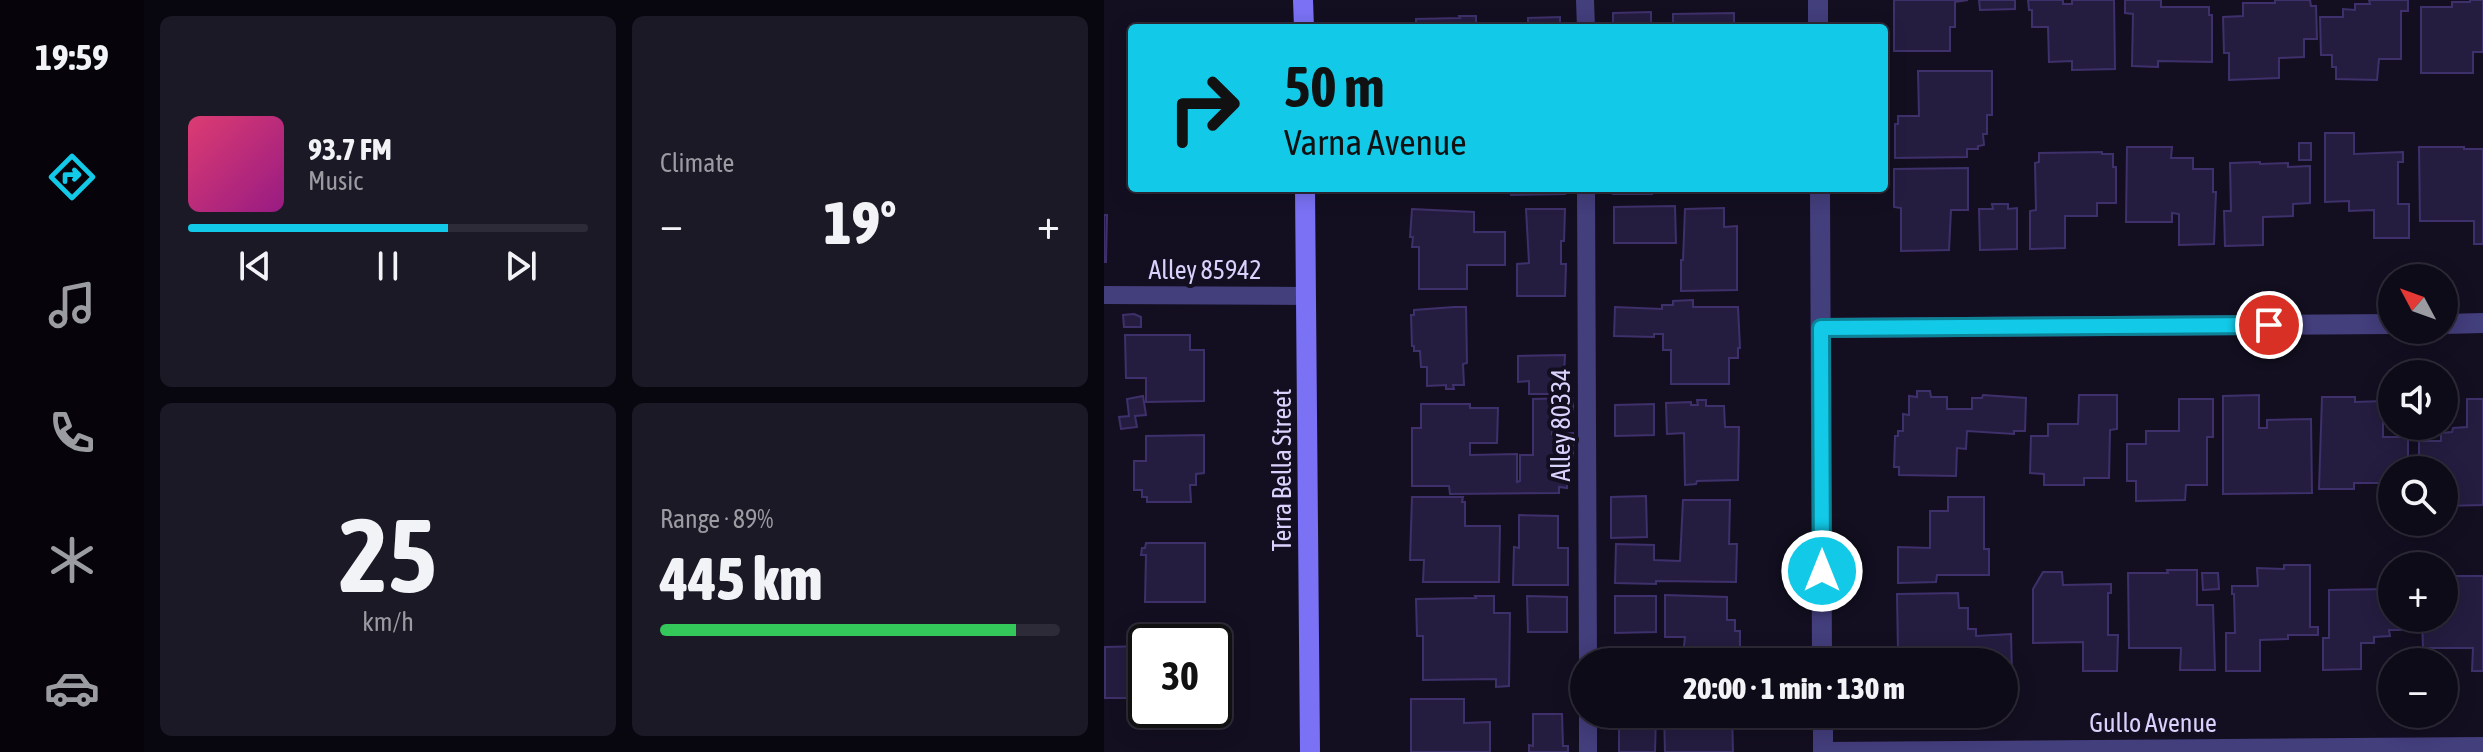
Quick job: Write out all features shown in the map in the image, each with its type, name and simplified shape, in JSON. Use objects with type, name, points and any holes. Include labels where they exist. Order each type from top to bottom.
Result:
[{"type":"main road","points":[[1303,0],[1304,24]]},
{"type":"main road","name":"Terra Bella Street","points":[[1305,192],[1310,752]]},
{"type":"street","points":[[1818,0],[1818,24]]},
{"type":"street","points":[[1820,192],[1822,648]]},
{"type":"street","points":[[2458,324],[2483,323]]},
{"type":"street","points":[[1821,328],[2378,324]]},
{"type":"street","points":[[1823,728],[1823,752]]},
{"type":"street","name":"Gullo Avenue","points":[[1823,752],[2483,747]]},
{"type":"lane","points":[[1585,0],[1586,24]]},
{"type":"lane","name":"Alley 80334","points":[[1586,192],[1588,648]]},
{"type":"lane","name":"Alley 85942","points":[[1104,295],[1306,296]]},
{"type":"lane","points":[[1588,728],[1588,752]]},
{"type":"building","points":[[1894,0],[1968,0],[1955,2],[1955,27],[1950,27],[1950,51],[1894,51]]},
{"type":"building","points":[[1979,0],[2015,0],[2015,9],[1980,10]]},
{"type":"building","points":[[2028,0],[2063,0],[2063,4],[2072,4],[2072,0],[2114,0],[2115,69],[2072,70],[2072,61],[2049,62],[2048,27],[2032,27],[2032,10],[2029,10]]},
{"type":"building","points":[[2125,0],[2161,0],[2161,7],[2209,7],[2209,15],[2212,15],[2212,62],[2158,61],[2158,67],[2132,66],[2133,14],[2125,13]]},
{"type":"building","points":[[2275,0],[2310,0],[2311,6],[2316,6],[2317,39],[2304,39],[2304,57],[2279,58],[2279,78],[2229,80],[2229,53],[2224,53],[2223,17],[2243,16],[2243,3],[2275,3]]},
{"type":"building","points":[[2369,0],[2408,0],[2408,11],[2401,11],[2401,59],[2379,59],[2377,80],[2336,79],[2332,55],[2321,55],[2320,17],[2343,17],[2343,9],[2355,10],[2355,4],[2370,4]]},
{"type":"building","points":[[2483,0],[2483,52],[2473,52],[2473,73],[2421,73],[2421,7],[2452,7],[2452,2]]},
{"type":"building","points":[[1651,12],[1651,24],[1613,24],[1613,13]]},
{"type":"building","points":[[1734,13],[1734,24],[1673,24],[1673,14]]},
{"type":"building","points":[[1476,16],[1476,24],[1416,24],[1416,19]]},
{"type":"building","points":[[1560,17],[1560,24],[1528,24],[1528,18]]},
{"type":"building","points":[[1918,71],[1992,71],[1992,115],[1987,115],[1984,145],[1978,146],[1978,149],[1967,149],[1967,157],[1895,158],[1895,124],[1898,124],[1898,116],[1919,116]]},
{"type":"building","points":[[2325,133],[2354,133],[2354,154],[2403,152],[2403,162],[2398,162],[2398,204],[2409,204],[2409,238],[2374,238],[2374,210],[2349,211],[2349,201],[2325,202]]},
{"type":"building","points":[[2299,143],[2311,143],[2311,160],[2299,160]]},
{"type":"building","points":[[2127,147],[2172,147],[2171,158],[2193,158],[2193,169],[2213,169],[2213,192],[2216,192],[2214,244],[2179,245],[2179,214],[2172,213],[2172,222],[2126,222]]},
{"type":"building","points":[[2419,147],[2483,149],[2483,244],[2474,244],[2474,221],[2420,221]]},
{"type":"building","points":[[2039,153],[2113,154],[2116,203],[2097,203],[2097,216],[2065,216],[2065,248],[2030,249],[2030,211],[2036,210],[2035,163],[2039,162]]},
{"type":"building","points":[[2230,163],[2288,163],[2288,167],[2310,166],[2310,203],[2293,204],[2293,216],[2263,217],[2263,245],[2225,246],[2224,211],[2231,211]]},
{"type":"building","points":[[1968,168],[1968,210],[1951,210],[1949,250],[1901,251],[1901,208],[1894,207],[1894,169]]},
{"type":"building","points":[[1511,192],[1565,192],[1565,194],[1511,195]]},
{"type":"building","points":[[1613,192],[1652,192],[1652,194]]},
{"type":"building","points":[[1992,204],[2008,204],[2008,209],[2017,208],[2017,249],[1980,250],[1979,209],[1993,209]]},
{"type":"building","points":[[1675,206],[1676,243],[1614,243],[1614,207]]},
{"type":"building","points":[[1724,208],[1724,227],[1737,226],[1737,290],[1681,291],[1685,209]]},
{"type":"building","points":[[1412,209],[1474,212],[1474,232],[1505,232],[1505,265],[1467,265],[1467,289],[1419,289],[1419,247],[1412,247],[1413,237],[1410,237]]},
{"type":"building","points":[[1526,209],[1565,209],[1561,264],[1566,264],[1565,296],[1517,296],[1517,264],[1529,263]]},
{"type":"building","points":[[1104,215],[1107,215],[1106,262],[1104,262]]},
{"type":"building","points":[[1693,300],[1693,307],[1738,307],[1740,348],[1738,358],[1729,358],[1729,384],[1671,384],[1671,350],[1663,350],[1663,334],[1654,334],[1654,337],[1614,336],[1615,307],[1662,309],[1662,305],[1673,305],[1673,301]]},
{"type":"building","points":[[1466,307],[1467,363],[1463,364],[1464,385],[1453,385],[1454,389],[1446,389],[1446,385],[1427,386],[1427,367],[1421,367],[1420,351],[1414,351],[1412,346],[1411,315],[1414,315],[1414,310]]},
{"type":"building","points":[[1123,315],[1141,317],[1141,327],[1124,327]]},
{"type":"building","points":[[1125,335],[1190,335],[1190,350],[1204,350],[1204,401],[1146,402],[1146,378],[1126,378]]},
{"type":"building","points":[[1565,355],[1563,394],[1529,394],[1529,381],[1518,382],[1518,356]]},
{"type":"building","points":[[1917,391],[1930,391],[1931,397],[1947,397],[1947,409],[1972,409],[1972,398],[1982,398],[1983,395],[2026,398],[2025,431],[2014,431],[2014,434],[1967,431],[1966,449],[1957,448],[1956,476],[1899,475],[1899,467],[1894,467],[1895,436],[1898,436],[1898,431],[1903,431],[1903,414],[1909,415],[1909,396],[1917,397]]},
{"type":"building","points":[[2079,395],[2117,395],[2117,429],[2110,430],[2109,478],[2084,478],[2084,485],[2044,485],[2044,474],[2030,473],[2031,436],[2048,436],[2048,424],[2078,424]]},
{"type":"building","points":[[2259,395],[2259,428],[2267,428],[2267,420],[2311,419],[2312,493],[2223,494],[2223,396]]},
{"type":"building","points":[[1143,396],[1146,415],[1135,416],[1137,427],[1121,429],[1119,417],[1129,416],[1127,399]]},
{"type":"building","points":[[2322,397],[2355,397],[2355,402],[2378,401],[2378,440],[2408,440],[2408,456],[2378,456],[2378,483],[2354,483],[2354,489],[2319,489]]},
{"type":"building","points":[[1573,398],[1573,411],[1559,412],[1559,417],[1552,417],[1552,434],[1573,433],[1573,456],[1568,456],[1567,488],[1559,487],[1559,493],[1450,494],[1449,486],[1412,486],[1412,428],[1421,428],[1421,404],[1470,404],[1470,408],[1498,408],[1497,443],[1470,443],[1470,455],[1517,454],[1517,482],[1520,481],[1520,455],[1533,455],[1533,399]]},
{"type":"building","points":[[2179,399],[2213,399],[2213,437],[2207,437],[2207,485],[2186,485],[2185,500],[2136,501],[2136,481],[2127,481],[2127,444],[2146,444],[2146,431],[2179,431]]},
{"type":"building","points":[[2467,399],[2483,399],[2483,505],[2458,506],[2458,456],[2419,456],[2419,441],[2458,440],[2458,428],[2467,427]]},
{"type":"building","points":[[1697,400],[1706,400],[1706,406],[1724,406],[1725,427],[1739,427],[1738,480],[1697,481],[1696,484],[1685,485],[1684,433],[1667,434],[1666,403],[1691,402],[1691,405],[1698,405]]},
{"type":"building","points":[[1654,404],[1654,435],[1615,436],[1615,405]]},
{"type":"building","points":[[1204,435],[1204,473],[1196,474],[1196,485],[1190,485],[1191,502],[1147,502],[1147,497],[1142,497],[1142,490],[1134,490],[1134,461],[1146,461],[1146,436]]},
{"type":"building","points":[[1646,496],[1647,537],[1611,538],[1611,497]]},
{"type":"building","points":[[1412,497],[1463,497],[1465,526],[1500,526],[1499,582],[1423,582],[1424,560],[1410,560]]},
{"type":"building","points":[[1948,497],[1984,497],[1984,549],[1989,549],[1989,575],[1937,575],[1936,582],[1898,583],[1898,547],[1930,548],[1930,511],[1948,511]]},
{"type":"building","points":[[1683,500],[1730,500],[1729,544],[1737,544],[1736,582],[1615,583],[1616,544],[1654,545],[1654,560],[1680,561]]},
{"type":"building","points":[[1519,515],[1558,516],[1558,548],[1568,548],[1568,585],[1513,585],[1514,547],[1519,548]]},
{"type":"building","points":[[1146,543],[1205,543],[1205,602],[1145,602],[1146,555],[1141,555]]},
{"type":"building","points":[[2284,565],[2310,565],[2310,627],[2318,627],[2318,635],[2288,635],[2288,639],[2260,640],[2260,671],[2226,671],[2226,633],[2235,633],[2232,586],[2258,586],[2257,568],[2284,569]]},
{"type":"building","points":[[2167,570],[2197,570],[2197,605],[2213,605],[2215,670],[2180,670],[2181,648],[2129,648],[2128,573],[2168,573]]},
{"type":"building","points":[[2043,572],[2062,572],[2063,585],[2111,584],[2111,593],[2108,593],[2108,635],[2118,635],[2117,671],[2083,671],[2083,642],[2033,643],[2033,589]]},
{"type":"building","points":[[2202,573],[2218,573],[2219,589],[2203,590]]},
{"type":"building","points":[[2458,576],[2483,576],[2483,671],[2472,671],[2473,648],[2423,648],[2422,632],[2458,632]]},
{"type":"building","points":[[2378,589],[2378,632],[2389,632],[2390,636],[2374,637],[2374,643],[2361,643],[2361,669],[2323,670],[2323,638],[2329,638],[2329,590]]},
{"type":"building","points":[[1958,593],[1959,608],[1968,608],[1968,629],[1976,629],[1976,636],[2011,634],[2011,648],[1898,648],[1897,594]]},
{"type":"building","points":[[1665,595],[1727,597],[1727,620],[1735,620],[1735,631],[1740,631],[1740,648],[1684,648],[1685,637],[1665,637]]},
{"type":"building","points":[[1494,596],[1494,613],[1510,613],[1509,686],[1496,687],[1496,679],[1423,680],[1423,636],[1417,636],[1416,599]]},
{"type":"building","points":[[1527,596],[1567,597],[1567,632],[1528,632]]},
{"type":"building","points":[[1615,596],[1656,596],[1656,632],[1615,633]]},
{"type":"building","points":[[1128,646],[1128,698],[1105,698],[1105,647]]},
{"type":"building","points":[[1411,699],[1464,699],[1464,723],[1490,722],[1490,752],[1411,752]]},
{"type":"building","points":[[1533,714],[1562,714],[1563,746],[1568,746],[1568,752],[1529,752],[1529,745],[1533,746]]},
{"type":"building","points":[[1619,728],[1656,728],[1655,752],[1619,752]]},
{"type":"building","points":[[1664,728],[1732,728],[1733,752],[1665,752]]},
{"type":"route","points":[[1822,571],[1821,328],[2269,325]]}]
